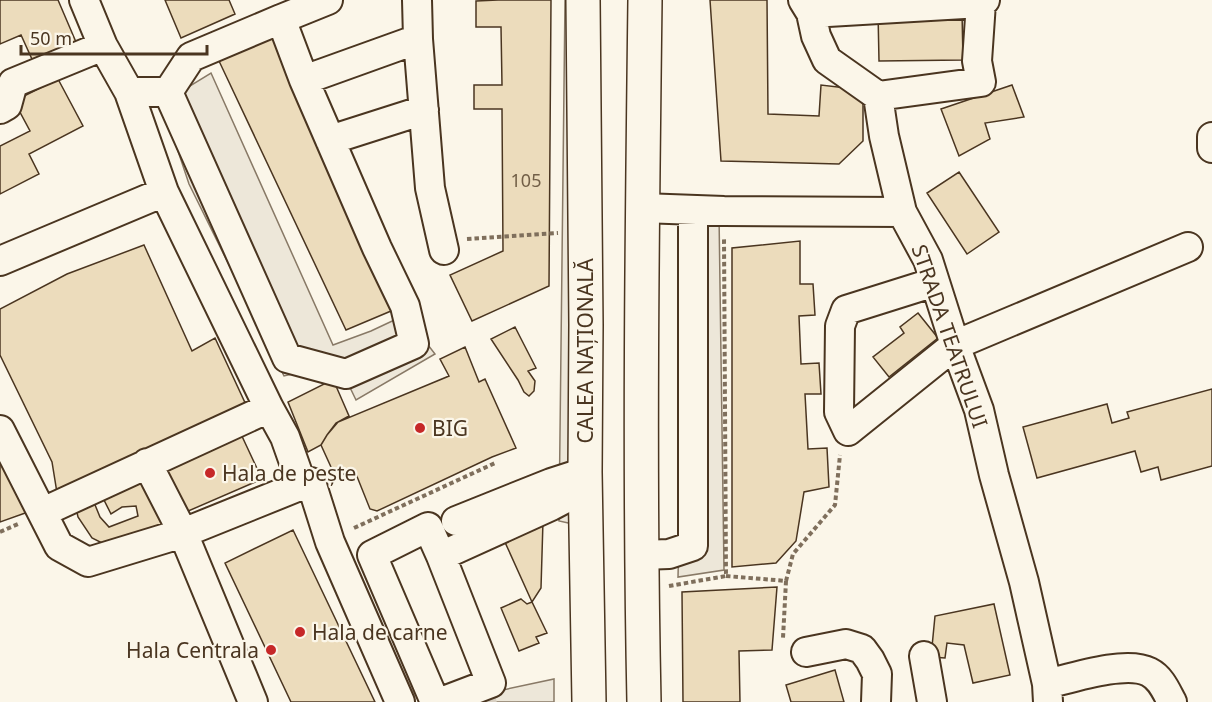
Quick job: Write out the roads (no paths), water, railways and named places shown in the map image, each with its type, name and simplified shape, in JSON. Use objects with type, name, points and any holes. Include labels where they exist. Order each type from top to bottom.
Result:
[{"type":"main road","name":"CALEA NAȚIONALĂ","points":[[583,0],[585,480],[589,702]]},
{"type":"main road","points":[[644,702],[642,208],[645,0]]},
{"type":"street","points":[[84,0],[103,46],[129,92],[164,192],[285,437],[302,485]]},
{"type":"street","points":[[168,92],[191,57],[328,0]]},
{"type":"street","points":[[417,0],[430,188],[444,250]]},
{"type":"street","points":[[983,2],[977,61],[981,82],[878,96],[827,60],[816,36],[807,6],[983,2]]},
{"type":"street","points":[[168,92],[287,358],[346,374],[414,344],[405,306],[304,80],[281,19]]},
{"type":"street","points":[[304,80],[418,39]]},
{"type":"street","points":[[0,109],[7,105],[6,77],[103,46]]},
{"type":"street","points":[[129,92],[168,92]]},
{"type":"street","name":"STRADA TEATRULUI","points":[[878,96],[884,136],[902,212],[928,260],[979,410],[1023,582],[1048,693]]},
{"type":"street","points":[[330,140],[424,110]]},
{"type":"street","points":[[1212,137],[1212,148]]},
{"type":"street","points":[[0,261],[164,192]]},
{"type":"street","points":[[642,208],[902,212]]},
{"type":"street","points":[[642,555],[669,554],[693,546],[693,210]]},
{"type":"street","points":[[935,282],[846,310],[840,326],[839,412],[848,431],[955,345],[1188,247]]},
{"type":"street","points":[[43,512],[269,408]]},
{"type":"street","points":[[0,430],[59,546],[88,562],[183,532],[311,482],[330,542],[400,702]]},
{"type":"street","points":[[147,463],[183,532],[253,702]]},
{"type":"street","points":[[456,521],[550,483],[585,480]]},
{"type":"street","points":[[441,556],[551,506],[585,480]]},
{"type":"street","points":[[435,702],[372,555],[428,527],[491,683],[441,702]]},
{"type":"street","points":[[806,652],[846,644],[862,649],[877,674],[876,702]]},
{"type":"street","points":[[924,656],[932,702]]},
{"type":"street","points":[[1048,693],[1113,669],[1136,668],[1150,672],[1164,685],[1172,702]]},
{"type":"tunnel","points":[[484,660],[497,699],[484,702]]},
{"type":"place","name":"BIG","points":[[420,428]]},
{"type":"place","name":"Hala de pește","points":[[210,473]]},
{"type":"place","name":"Hala de carne","points":[[300,632]]},
{"type":"place","name":"Hala Centrala","points":[[271,650]]}]
